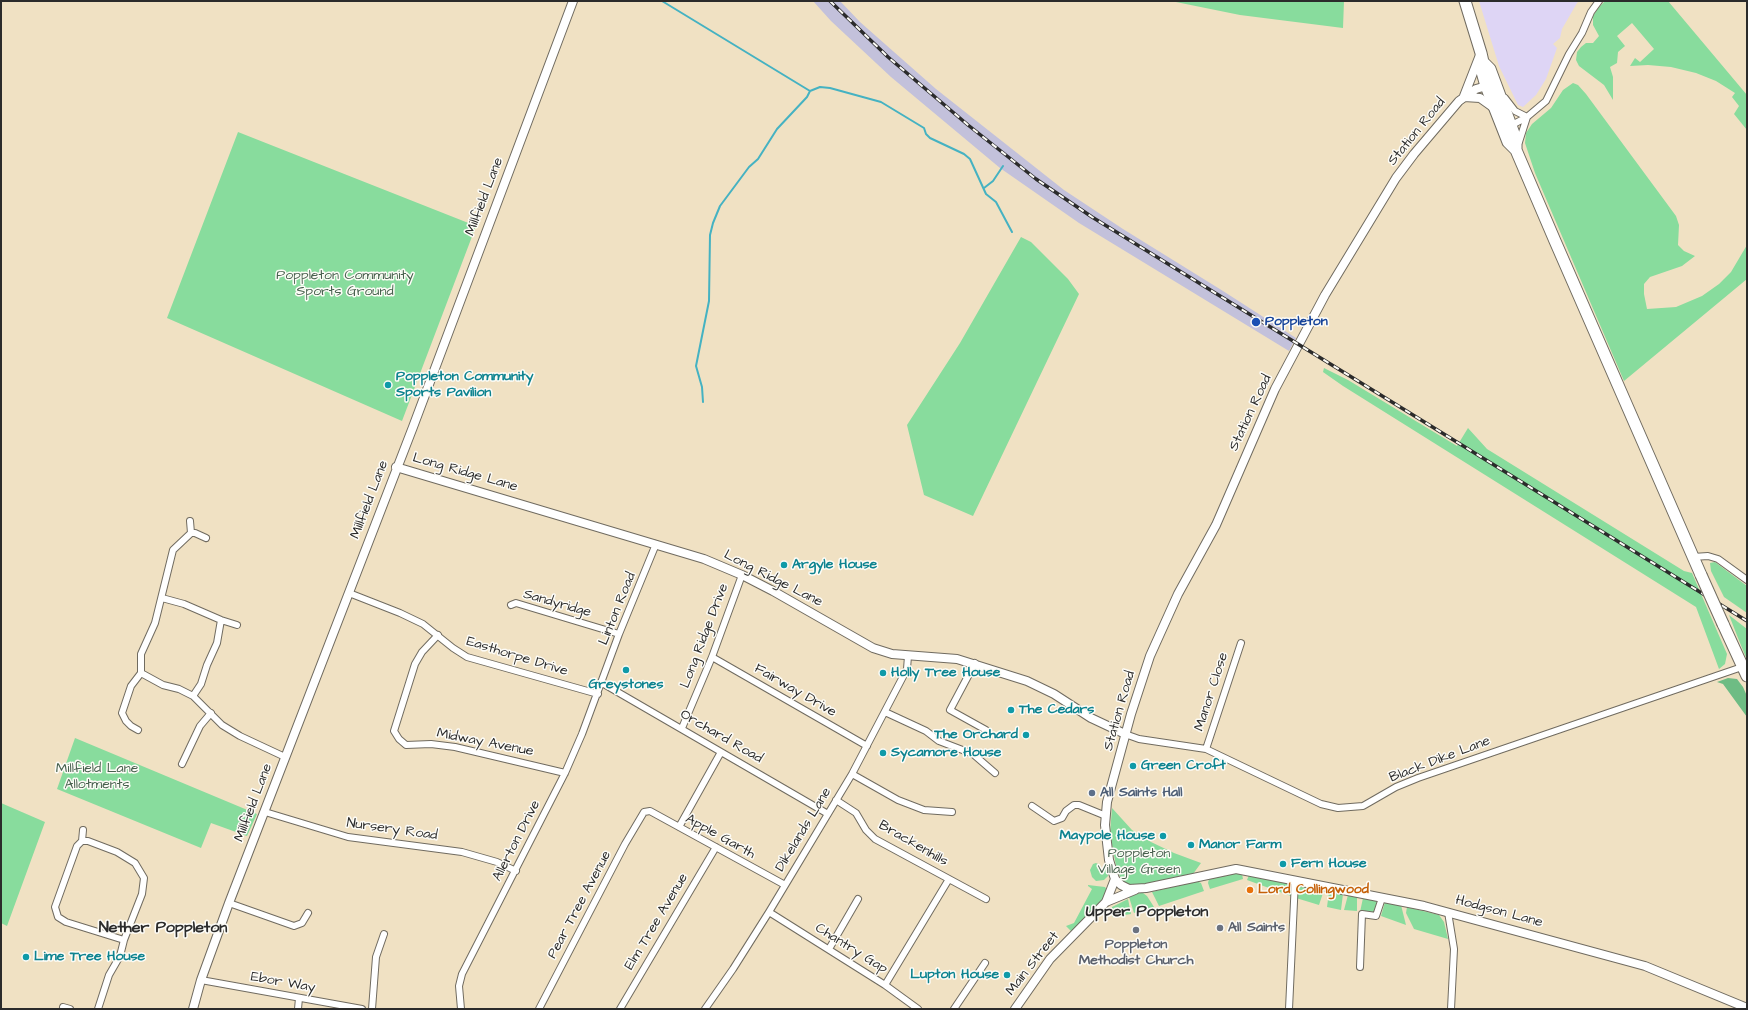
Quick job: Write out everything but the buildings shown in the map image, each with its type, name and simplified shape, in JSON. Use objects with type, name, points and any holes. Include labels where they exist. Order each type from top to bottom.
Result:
[{"type":"highway","points":[[1464,1],[1482,57],[1482,72],[1493,86],[1507,127]]},
{"type":"highway","points":[[1493,86],[1495,110],[1516,139],[1516,150],[1577,295],[1745,672]]},
{"type":"street","name":"Millfield Lane","points":[[193,1009],[201,980],[229,903],[349,593],[573,1]]},
{"type":"street","points":[[1507,127],[1527,117],[1540,107],[1549,97],[1569,54],[1582,33],[1591,12],[1599,1]]},
{"type":"street","points":[[1482,57],[1464,97],[1480,98],[1495,110]]},
{"type":"street","points":[[1493,86],[1512,108],[1527,117]]},
{"type":"street","name":"Station Road","points":[[1115,879],[1110,860],[1105,825],[1107,802],[1150,656],[1178,594],[1216,525],[1276,389],[1325,294],[1396,178],[1444,118],[1464,97],[1476,89],[1493,86]]},
{"type":"street","points":[[1516,150],[1527,117]]},
{"type":"street","name":"Long Ridge Lane","points":[[396,467],[704,559],[742,575],[873,648],[892,654],[957,659],[1027,681],[1054,694],[1091,718],[1126,734]]},
{"type":"street","points":[[190,521],[191,533]]},
{"type":"street","points":[[191,533],[195,533],[206,538]]},
{"type":"street","points":[[138,730],[126,721],[122,713],[131,686],[141,673],[142,654],[155,623],[173,550],[191,533]]},
{"type":"street","name":"Linton Road","points":[[602,683],[619,634],[656,544]]},
{"type":"street","points":[[1693,557],[1708,556],[1718,559],[1747,580]]},
{"type":"street","name":"Long Ridge Drive","points":[[682,728],[712,657],[742,575]]},
{"type":"street","name":"Easthorpe Drive","points":[[349,593],[417,621],[467,657],[598,694]]},
{"type":"street","points":[[162,598],[184,604],[221,620],[237,625]]},
{"type":"street","name":"Sandyridge","points":[[511,605],[516,603],[619,634]]},
{"type":"street","points":[[194,696],[201,684],[207,665],[217,643],[221,620]]},
{"type":"street","name":"Midway Avenue","points":[[438,635],[422,652],[415,664],[394,731],[399,739],[406,745],[431,744],[455,747],[565,773]]},
{"type":"street","name":"Manor Close","points":[[1206,749],[1241,643]]},
{"type":"street","name":"Dikelands Lane","points":[[705,1009],[733,969],[769,912],[852,774],[907,669],[908,656]]},
{"type":"street","name":"Fairway Drive","points":[[712,657],[867,746]]},
{"type":"street","points":[[975,664],[950,710],[986,730]]},
{"type":"street","name":"Black Dike Lane","points":[[1126,734],[1139,739],[1206,749],[1321,804],[1338,808],[1363,806],[1418,778],[1745,672]]},
{"type":"street","points":[[141,673],[163,685],[179,689],[194,696],[222,725],[240,736],[285,757]]},
{"type":"street","name":"Allerton Drive","points":[[461,1009],[459,986],[462,974],[565,773],[602,683]]},
{"type":"street","name":"Orchard Road","points":[[602,683],[828,814]]},
{"type":"street","points":[[885,712],[926,731],[939,741],[973,754],[995,773]]},
{"type":"street","points":[[182,764],[200,726],[211,713]]},
{"type":"street","points":[[679,827],[721,752]]},
{"type":"street","points":[[852,774],[898,800],[924,810],[952,812]]},
{"type":"street","name":"Brackenhills","points":[[836,800],[856,813],[866,830],[875,839],[986,899]]},
{"type":"street","points":[[1032,806],[1054,821],[1062,818],[1074,805],[1080,805],[1106,816]]},
{"type":"street","name":"Apple Garth","points":[[644,812],[650,811],[784,885]]},
{"type":"street","name":"Nursery Road","points":[[265,812],[348,837],[462,852],[497,862],[516,870]]},
{"type":"street","name":"Pear Tree Avenue","points":[[539,1009],[625,844],[644,812]]},
{"type":"street","points":[[83,830],[82,841],[77,846],[56,907],[58,917],[66,922],[124,940]]},
{"type":"street","points":[[82,841],[88,841],[117,852],[135,862],[144,878],[142,894],[124,940],[120,956],[109,975],[98,1009]]},
{"type":"street","name":"Elm Tree Avenue","points":[[620,1009],[716,847]]},
{"type":"street","name":"Hodgson Lane","points":[[1137,890],[1236,869],[1295,880],[1448,912],[1645,966],[1747,1008]]},
{"type":"street","points":[[885,985],[949,879]]},
{"type":"street","points":[[1106,902],[1115,879],[1121,886],[1137,890]]},
{"type":"street","points":[[1289,1009],[1295,880]]},
{"type":"street","points":[[1106,902],[1137,890]]},
{"type":"street","points":[[1360,967],[1362,914],[1376,916],[1382,898]]},
{"type":"street","points":[[829,949],[858,899]]},
{"type":"street","name":"Main Street","points":[[1015,1009],[1050,959],[1106,902]]},
{"type":"street","points":[[229,903],[294,926],[302,923],[308,913]]},
{"type":"street","name":"Chantry Gap","points":[[769,912],[885,985],[918,1009]]},
{"type":"street","points":[[1448,912],[1454,949],[1451,1009]]},
{"type":"street","points":[[372,1009],[376,957],[384,934]]},
{"type":"street","points":[[954,1009],[984,963]]},
{"type":"street","name":"Ebor Way","points":[[201,980],[362,1009]]},
{"type":"street","points":[[298,1009],[299,998]]},
{"type":"shaded area","points":[[813,1],[840,1],[860,22],[936,89],[1064,190],[1296,338],[1289,351],[1079,223],[1000,168],[891,77],[831,21]]},
{"type":"shaded area","points":[[1479,1],[1579,1],[1562,29],[1560,38],[1553,44],[1557,48],[1546,79],[1536,95],[1523,107],[1518,105],[1499,66]]},
{"type":"green space","points":[[1171,1],[1344,1],[1343,28],[1240,15]]},
{"type":"green space","points":[[1605,1],[1668,1],[1747,95],[1747,130],[1734,114],[1739,106],[1732,97],[1735,93],[1716,81],[1696,73],[1671,67],[1648,65],[1630,66],[1635,58],[1640,62],[1654,49],[1632,23],[1617,36],[1625,46],[1618,52],[1617,63],[1610,67],[1613,77],[1613,100],[1604,85],[1579,66],[1576,60],[1577,52],[1581,47],[1586,43],[1593,43],[1599,36],[1593,25],[1593,16]]},
{"type":"green space","points":[[1573,83],[1578,85],[1586,94],[1676,216],[1679,225],[1678,245],[1684,251],[1695,256],[1682,266],[1650,277],[1644,284],[1647,309],[1676,307],[1702,296],[1719,284],[1731,272],[1747,245],[1747,279],[1624,381],[1535,173],[1525,143],[1526,133],[1532,124],[1551,108],[1563,90]]},
{"type":"green space","name":"Poppleton Community Sports Ground","points":[[238,132],[476,226],[402,421],[167,318]]},
{"type":"green space","points":[[1021,237],[1031,242],[1068,279],[1079,294],[973,516],[924,495],[907,425],[960,343]]},
{"type":"green space","points":[[1324,368],[1348,380],[1457,446],[1468,428],[1487,449],[1684,571],[1692,573],[1727,654],[1725,664],[1719,669],[1696,607],[1343,386],[1323,372]]},
{"type":"green space","points":[[1715,562],[1747,586],[1747,613],[1724,597],[1711,571],[1710,563]]},
{"type":"green space","points":[[1729,615],[1747,629],[1747,660],[1738,638]]},
{"type":"green space","points":[[1728,678],[1737,679],[1743,687],[1747,696],[1747,717],[1723,684],[1717,682]]},
{"type":"green space","name":"Millfield Lane Allotments","points":[[75,738],[257,814],[247,836],[211,823],[201,848],[57,789]]},
{"type":"green space","points":[[1,803],[45,822],[7,926],[1,923]]},
{"type":"green space","name":"Poppleton Village Green","points":[[1112,808],[1132,830],[1151,842],[1174,853],[1201,863],[1193,874],[1138,887],[1124,884],[1117,871],[1110,834]]},
{"type":"green space","points":[[1096,863],[1100,865],[1101,869],[1107,869],[1108,876],[1104,880],[1096,881],[1092,877],[1090,870],[1093,864]]},
{"type":"green space","points":[[1233,874],[1242,874],[1243,879],[1210,889],[1208,883],[1209,879]]},
{"type":"green space","points":[[1249,875],[1289,883],[1291,887],[1291,896],[1247,880]]},
{"type":"green space","points":[[1196,881],[1201,883],[1204,891],[1159,906],[1152,892]]},
{"type":"green space","points":[[1088,885],[1105,887],[1107,890],[1104,899],[1072,932],[1066,926],[1074,923],[1092,889]]},
{"type":"green space","points":[[1302,885],[1324,890],[1319,905],[1296,898],[1297,889]]},
{"type":"green space","points":[[1329,892],[1343,894],[1341,910],[1327,907]]},
{"type":"green space","points":[[1140,893],[1147,896],[1154,907],[1134,913],[1129,897]]},
{"type":"green space","points":[[1348,895],[1357,897],[1357,911],[1344,910]]},
{"type":"green space","points":[[1363,898],[1377,901],[1376,912],[1372,914],[1360,912]]},
{"type":"green space","points":[[1128,899],[1131,914],[1112,917],[1112,907]]},
{"type":"green space","points":[[1385,902],[1401,905],[1406,925],[1381,916]]},
{"type":"green space","points":[[1407,907],[1439,915],[1444,922],[1448,939],[1414,929],[1406,913]]},
{"type":"waterway","points":[[662,1],[810,91],[820,87],[830,88],[881,102],[924,128],[926,134],[930,138],[964,154],[970,159],[986,194],[996,202],[1012,232]]},
{"type":"waterway","points":[[703,402],[702,387],[696,366],[709,301],[710,235],[713,223],[720,206],[749,167],[758,159],[777,129],[807,97],[810,91]]},
{"type":"waterway","points":[[984,188],[993,181],[1003,166]]},
{"type":"railway","points":[[830,1],[888,57],[968,125],[1036,179],[1092,217],[1747,621]]},
{"type":"place","name":"Poppleton","points":[[1256,322]]},
{"type":"place","name":"Poppleton Community Sports Pavilion","points":[[388,385]]},
{"type":"place","name":"Argyle House","points":[[784,565]]},
{"type":"place","name":"Greystones","points":[[626,670]]},
{"type":"place","name":"Holly Tree House","points":[[883,673]]},
{"type":"place","name":"The Cedars","points":[[1011,710]]},
{"type":"place","name":"The Orchard","points":[[1026,735]]},
{"type":"place","name":"Sycamore House","points":[[883,753]]},
{"type":"place","name":"Green Croft","points":[[1133,766]]},
{"type":"place","name":"All Saints Hall","points":[[1092,793]]},
{"type":"place","name":"Maypole House","points":[[1163,836]]},
{"type":"place","name":"Manor Farm","points":[[1191,845]]},
{"type":"place","name":"Fern House","points":[[1283,864]]},
{"type":"place","name":"Lord Collingwood","points":[[1250,890]]},
{"type":"place","name":"All Saints","points":[[1220,928]]},
{"type":"place","name":"Poppleton Methodist Church","points":[[1136,930]]},
{"type":"place","name":"Lime Tree House","points":[[26,957]]},
{"type":"place","name":"Lupton House","points":[[1007,975]]},
{"type":"district","name":"Upper Poppleton","points":[[1147,913]]},
{"type":"district","name":"Nether Poppleton","points":[[163,929]]}]
